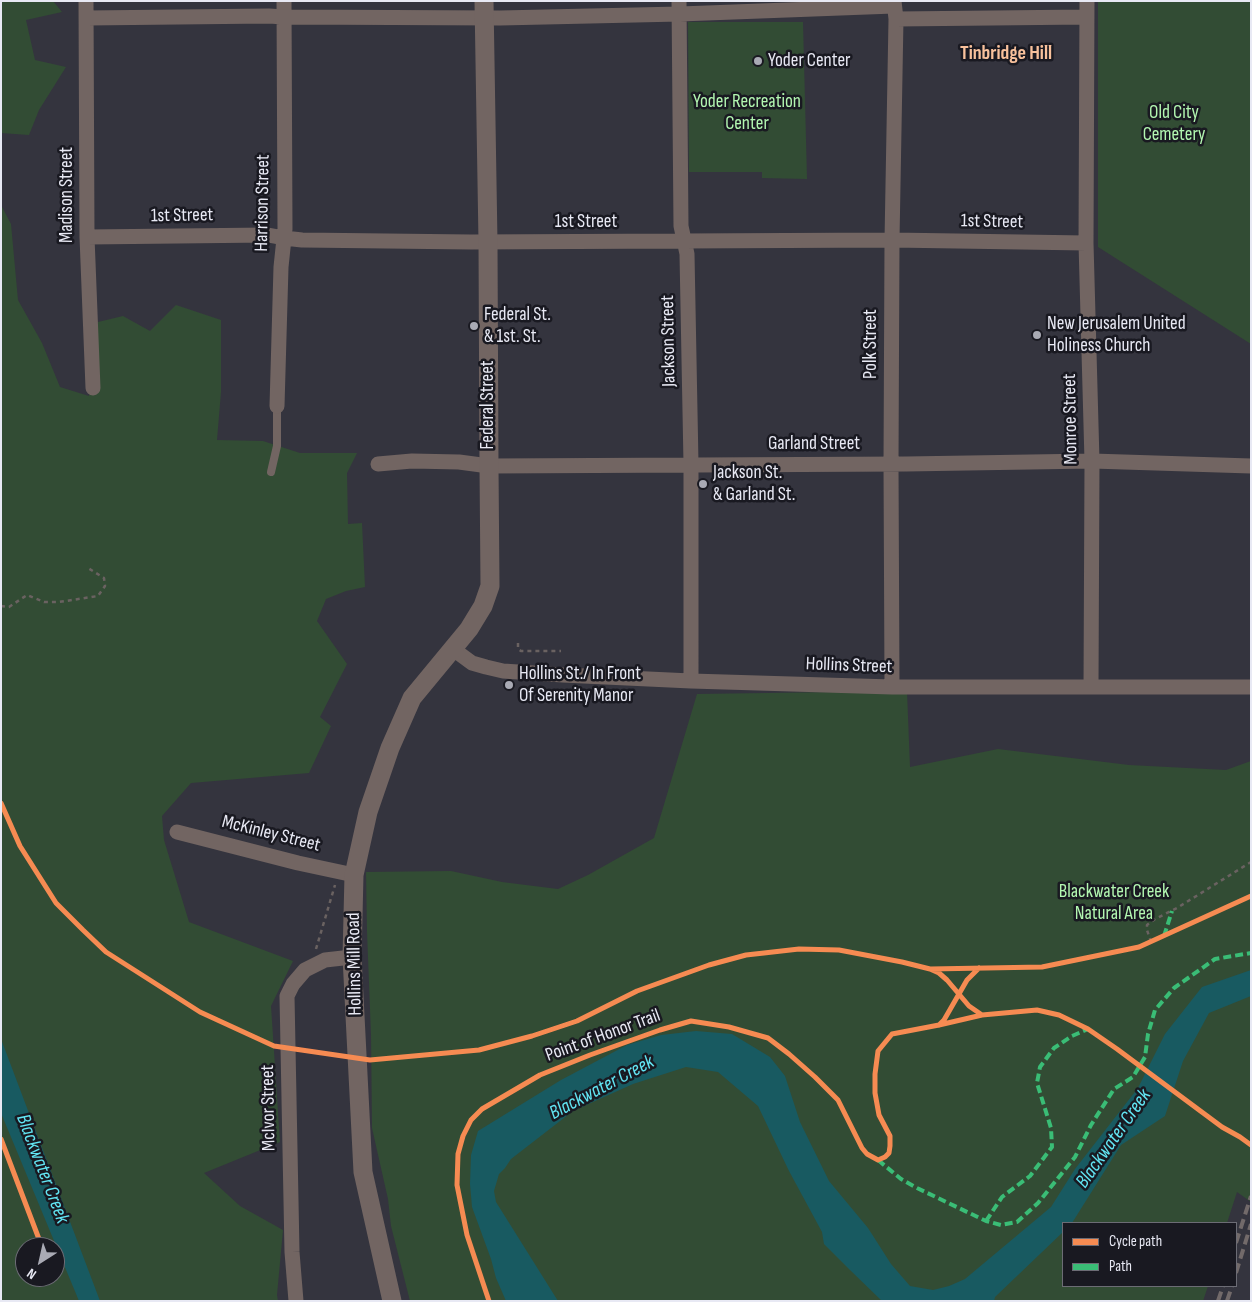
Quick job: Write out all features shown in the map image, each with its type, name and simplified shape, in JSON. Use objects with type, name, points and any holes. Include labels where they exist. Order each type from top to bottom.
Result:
[{"type":"street","name":"Madison Street","points":[[86,1],[87,237],[93,388]]},
{"type":"street","name":"Harrison Street","points":[[277,406],[281,267],[284,238],[284,1]]},
{"type":"street","name":"Monroe Street","points":[[1086,1],[1086,243],[1092,461],[1091,686]]},
{"type":"street","points":[[87,18],[284,17],[484,9],[500,18],[679,8],[895,9],[1087,17]]},
{"type":"street","name":"Jackson Street","points":[[679,8],[681,226],[687,261],[691,464],[691,681]]},
{"type":"street","name":"Federal Street","points":[[453,649],[470,629],[483,606],[490,586],[488,242],[484,9]]},
{"type":"street","name":"Polk Street","points":[[892,687],[890,464],[895,9]]},
{"type":"street","name":"1st Street","points":[[87,237],[268,235],[302,240],[488,242],[892,240],[1086,243]]},
{"type":"street","name":"Garland Street","points":[[378,464],[412,461],[459,462],[488,466],[1092,461],[1251,466]]},
{"type":"street","name":"Hollins Street","points":[[453,649],[472,663],[503,671],[563,675],[892,687],[1251,687]]},
{"type":"street","name":"Hollins Mill Road","points":[[392,1301],[363,1172],[346,877],[390,748],[412,698],[453,649]]},
{"type":"street","name":"McKinley Street","points":[[177,832],[346,877]]},
{"type":"street","name":"McIvor Street","points":[[296,1301],[292,1252],[287,996],[293,984],[305,970],[325,960],[352,957]]},
{"type":"lane","points":[[271,472],[277,446],[277,406]]},
{"type":"path","points":[[1,606],[9,607],[27,595],[44,602],[59,602],[98,596],[104,586],[104,578],[88,568]]},
{"type":"path","points":[[518,643],[520,651],[561,651]]},
{"type":"path","points":[[1157,939],[1149,943],[1147,925],[1251,862]]},
{"type":"path","points":[[315,953],[346,877]]},
{"type":"green space","points":[[1,1],[53,1],[62,12],[26,20],[35,60],[66,67],[39,110],[29,135],[1,133]]},
{"type":"green space","name":"Old City Cemetery","points":[[1098,1],[1251,1],[1251,344],[1098,247]]},
{"type":"green space","name":"Yoder Recreation Center","points":[[688,22],[803,22],[807,179],[762,178],[762,172],[689,172]]},
{"type":"green space","points":[[1,205],[11,224],[18,300],[42,343],[60,387],[89,396],[98,322],[123,316],[150,331],[176,305],[221,320],[221,392],[217,440],[263,441],[300,453],[357,453],[347,473],[348,524],[362,523],[365,587],[346,591],[326,599],[317,621],[347,664],[320,717],[331,726],[309,773],[191,783],[162,816],[164,840],[189,922],[293,961],[271,1006],[280,1142],[204,1173],[240,1206],[283,1230],[278,1301],[1,1301]]},
{"type":"green space","name":"Blackwater Creek Natural Area","points":[[907,691],[910,767],[998,749],[1129,765],[1226,770],[1251,761],[1251,1202],[1237,1192],[1227,1222],[1062,1222],[1062,1287],[1208,1287],[1203,1301],[410,1301],[391,1226],[388,1199],[372,1128],[366,872],[451,871],[502,882],[558,889],[588,875],[654,838],[697,694]]},
{"type":"water","name":"Blackwater Creek","points":[[1251,970],[1251,996],[1209,1013],[1183,1061],[1165,1116],[1121,1145],[1073,1222],[1062,1222],[1062,1233],[995,1297],[994,1301],[882,1301],[824,1244],[822,1232],[789,1171],[758,1106],[718,1072],[686,1067],[633,1084],[573,1111],[511,1159],[499,1174],[494,1191],[496,1202],[558,1301],[506,1301],[496,1278],[472,1207],[470,1184],[471,1155],[478,1131],[561,1080],[627,1045],[661,1035],[696,1031],[732,1034],[770,1057],[785,1076],[800,1122],[829,1181],[868,1228],[891,1264],[910,1286],[933,1290],[949,1286],[965,1279],[1051,1207],[1075,1169],[1138,1088],[1165,1034],[1202,987]]},
{"type":"water","name":"Blackwater Creek","points":[[1,1039],[100,1301],[79,1301],[65,1267],[65,1237],[52,1237],[1,1113]]},
{"type":"railway","points":[[1237,1240],[1251,1196]]},
{"type":"railway","points":[[1237,1270],[1251,1224]]},
{"type":"railway","points":[[1218,1301],[1223,1287]]},
{"type":"railway","points":[[1227,1301],[1232,1287]]},
{"type":"marked path","points":[[1164,936],[1172,911]]},
{"type":"marked path","points":[[878,1160],[901,1179],[986,1221],[1001,1225],[1017,1222],[1038,1203],[1075,1157],[1091,1125],[1114,1089],[1133,1077],[1145,1057],[1148,1034],[1155,1010],[1174,988],[1215,959],[1251,953]]},
{"type":"marked path","points":[[986,1221],[1002,1197],[1030,1176],[1052,1147],[1051,1128],[1037,1083],[1040,1067],[1054,1048],[1072,1036],[1088,1029]]},
{"type":"cycle path","points":[[1,803],[20,846],[56,903],[106,952],[200,1012],[274,1046],[370,1060],[479,1050],[532,1036],[577,1021],[637,991],[709,965],[746,955],[799,949],[839,950],[902,962],[939,973],[969,1006],[982,1015],[1037,1010],[1059,1015],[1088,1029],[1222,1127],[1251,1145]]},
{"type":"cycle path","points":[[930,969],[1042,967],[1139,947],[1251,896]]},
{"type":"cycle path","points":[[939,1025],[944,1020],[967,980],[979,968]]},
{"type":"cycle path","name":"Point of Honor Trail","points":[[489,1301],[467,1235],[457,1185],[458,1154],[463,1136],[471,1120],[482,1109],[540,1075],[590,1055],[691,1021],[729,1027],[768,1038],[815,1077],[838,1100],[862,1148],[867,1154],[878,1160],[889,1153],[890,1146],[890,1136],[879,1115],[875,1093],[878,1051],[892,1034],[982,1015]]},
{"type":"cycle path","points":[[1,1139],[38,1237]]},
{"type":"place","name":"Yoder Center","points":[[758,61]]},
{"type":"place","name":"Federal St. & 1st. St.","points":[[474,326]]},
{"type":"place","name":"New Jerusalem United Holiness Church","points":[[1037,335]]},
{"type":"place","name":"Jackson St. & Garland St.","points":[[703,484]]},
{"type":"place","name":"Hollins St./ In Front Of Serenity Manor","points":[[509,685]]},
{"type":"district","name":"Tinbridge Hill","points":[[1006,54]]}]
